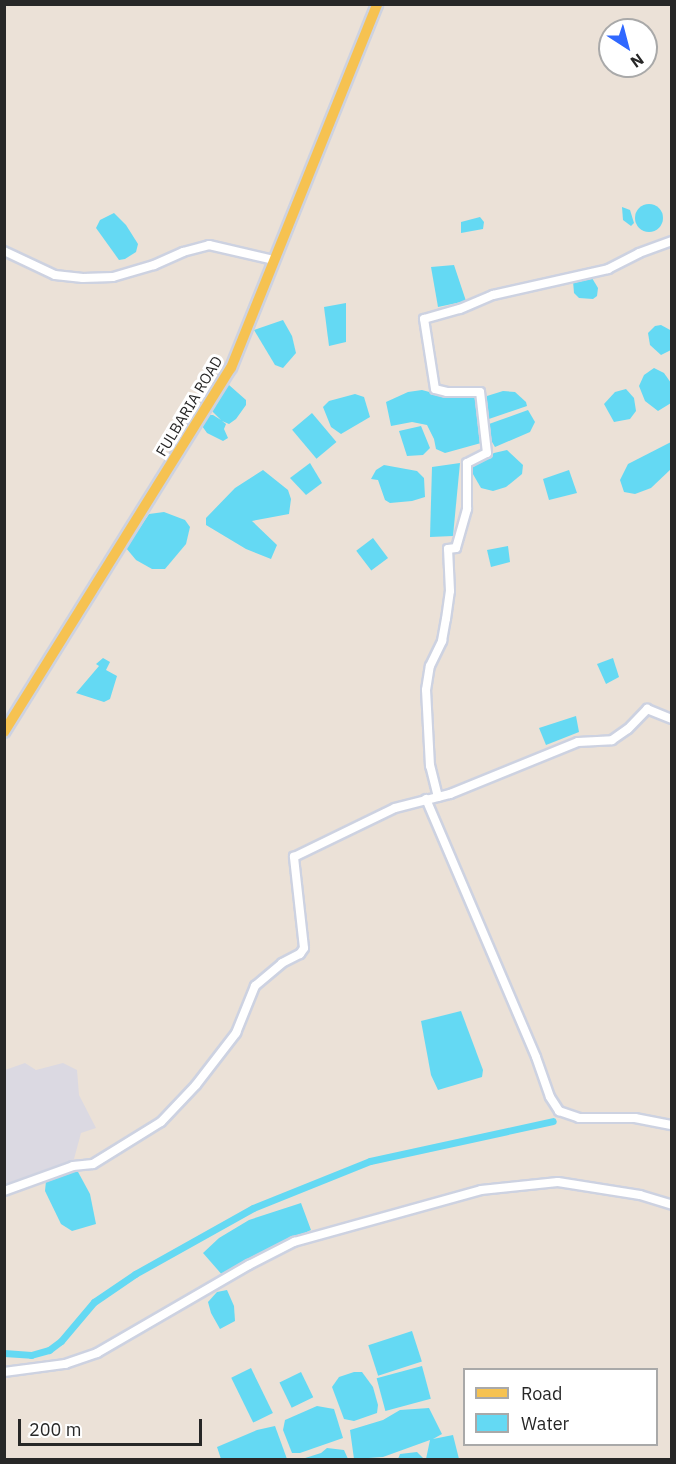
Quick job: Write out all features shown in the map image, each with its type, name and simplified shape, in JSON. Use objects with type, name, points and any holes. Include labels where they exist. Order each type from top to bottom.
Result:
[{"type":"main road","name":"FULBARIA ROAD","points":[[4,732],[231,368],[377,4]]},
{"type":"street","points":[[438,796],[430,766],[426,690],[430,666],[442,641],[446,619],[450,591],[448,549],[456,548],[467,509],[467,463],[487,453],[480,392],[435,389],[424,319],[460,309],[493,295],[608,269],[639,253],[672,242]]},
{"type":"street","points":[[4,251],[56,275],[83,278],[113,277],[209,245],[274,260]]},
{"type":"street","points":[[4,1191],[73,1166],[93,1164],[161,1122],[196,1085],[229,1043],[255,986],[282,963],[300,954],[304,948],[294,857],[385,812],[481,782],[568,746],[612,740],[628,729],[647,710],[672,719]]},
{"type":"street","points":[[426,799],[536,1057],[550,1097],[559,1111],[579,1118],[635,1118],[672,1125]]},
{"type":"street","points":[[4,1371],[65,1364],[97,1353],[249,1265],[294,1242],[481,1190],[558,1182],[640,1195],[672,1205]]},
{"type":"shaded area","points":[[25,1063],[36,1070],[63,1063],[77,1070],[79,1095],[96,1128],[81,1133],[74,1159],[5,1187],[5,1070]]},
{"type":"water","points":[[649,204],[659,208],[663,218],[659,228],[649,232],[639,228],[635,218],[639,208]]},
{"type":"water","points":[[622,207],[630,210],[634,223],[631,226],[623,220]]},
{"type":"water","points":[[114,213],[126,225],[138,244],[136,252],[125,259],[119,260],[96,228],[100,220]]},
{"type":"water","points":[[480,217],[484,222],[483,229],[461,233],[461,222]]},
{"type":"water","points":[[454,265],[466,301],[438,307],[431,267]]},
{"type":"water","points":[[592,278],[598,288],[597,296],[593,299],[579,298],[574,293],[573,281]]},
{"type":"water","points":[[346,303],[346,342],[329,346],[324,307]]},
{"type":"water","points":[[283,320],[292,336],[296,353],[283,368],[275,365],[254,330]]},
{"type":"water","points":[[661,325],[672,331],[671,350],[661,355],[650,345],[648,333],[655,326]]},
{"type":"water","points":[[654,368],[664,373],[671,383],[671,403],[658,411],[645,401],[639,386],[644,375]]},
{"type":"water","points":[[223,385],[229,385],[246,400],[246,405],[236,419],[229,424],[222,421],[226,424],[224,429],[228,438],[223,441],[207,433],[200,423],[203,415],[213,415],[221,420],[212,411]]},
{"type":"water","points":[[626,389],[634,398],[636,411],[630,419],[614,422],[604,404],[615,392]]},
{"type":"water","points":[[422,390],[444,396],[476,398],[481,443],[445,453],[436,449],[427,425],[412,422],[391,426],[386,402],[408,392]]},
{"type":"water","points":[[503,391],[515,392],[526,402],[527,406],[486,420],[484,406],[487,396]]},
{"type":"water","points":[[355,394],[364,397],[370,417],[341,434],[331,427],[323,407],[329,401]]},
{"type":"water","points":[[528,410],[535,422],[530,432],[495,447],[489,437],[489,424]]},
{"type":"water","points":[[312,413],[336,442],[317,459],[292,430]]},
{"type":"water","points":[[421,426],[430,448],[423,455],[407,456],[399,431]]},
{"type":"water","points":[[671,442],[671,469],[651,488],[635,494],[624,492],[620,480],[628,464]]},
{"type":"water","points":[[507,450],[523,465],[522,474],[506,487],[493,491],[481,488],[470,469],[494,453]]},
{"type":"water","points":[[310,463],[322,483],[306,495],[290,478]]},
{"type":"water","points":[[460,463],[453,536],[430,537],[432,467]]},
{"type":"water","points":[[384,465],[417,471],[424,478],[425,497],[390,503],[385,500],[378,480],[371,479],[376,470]]},
{"type":"water","points":[[263,470],[288,490],[291,499],[289,514],[252,521],[277,545],[271,559],[246,549],[206,525],[206,518],[235,488]]},
{"type":"water","points":[[569,470],[577,493],[549,500],[543,479]]},
{"type":"water","points":[[164,512],[185,520],[190,527],[186,544],[165,569],[152,569],[136,560],[126,548],[149,514]]},
{"type":"water","points":[[373,538],[388,558],[371,571],[356,551]]},
{"type":"water","points":[[508,546],[510,562],[491,567],[487,550]]},
{"type":"water","points":[[103,658],[110,662],[106,670],[117,676],[110,699],[104,702],[76,693],[99,666],[96,664]]},
{"type":"water","points":[[613,658],[619,677],[606,684],[597,664]]},
{"type":"water","points":[[576,716],[579,732],[546,745],[539,728]]},
{"type":"water","points":[[461,1011],[483,1070],[482,1077],[438,1090],[431,1075],[421,1021]]},
{"type":"water","points":[[77,1170],[90,1194],[96,1224],[72,1231],[61,1224],[45,1191],[46,1181],[54,1175]]},
{"type":"water","points":[[301,1203],[311,1230],[250,1258],[233,1273],[224,1277],[203,1253],[219,1238],[249,1220]]},
{"type":"water","points":[[227,1290],[234,1306],[235,1321],[220,1329],[208,1302],[217,1292]]},
{"type":"water","points":[[412,1331],[422,1361],[378,1376],[368,1345]]},
{"type":"water","points":[[422,1366],[431,1399],[385,1411],[377,1378]]},
{"type":"water","points":[[251,1368],[273,1413],[253,1423],[231,1378]]},
{"type":"water","points":[[301,1372],[313,1397],[292,1408],[279,1383]]},
{"type":"water","points":[[362,1372],[373,1387],[378,1405],[377,1413],[354,1421],[344,1419],[332,1387],[339,1377]]},
{"type":"water","points":[[317,1406],[334,1409],[343,1438],[300,1453],[292,1453],[283,1430],[285,1420]]},
{"type":"water","points":[[429,1408],[442,1434],[433,1439],[453,1435],[459,1459],[426,1459],[430,1440],[383,1457],[354,1459],[350,1430],[383,1420],[400,1410]]},
{"type":"water","points":[[275,1426],[287,1459],[221,1459],[217,1447],[257,1430]]},
{"type":"water","points":[[327,1448],[344,1450],[348,1459],[302,1459],[321,1453]]},
{"type":"water","points":[[417,1452],[424,1459],[398,1459],[400,1454]]},
{"type":"waterway","points":[[4,1353],[31,1355],[49,1350],[61,1341],[94,1302],[135,1274],[253,1208],[370,1161],[553,1121]]}]
